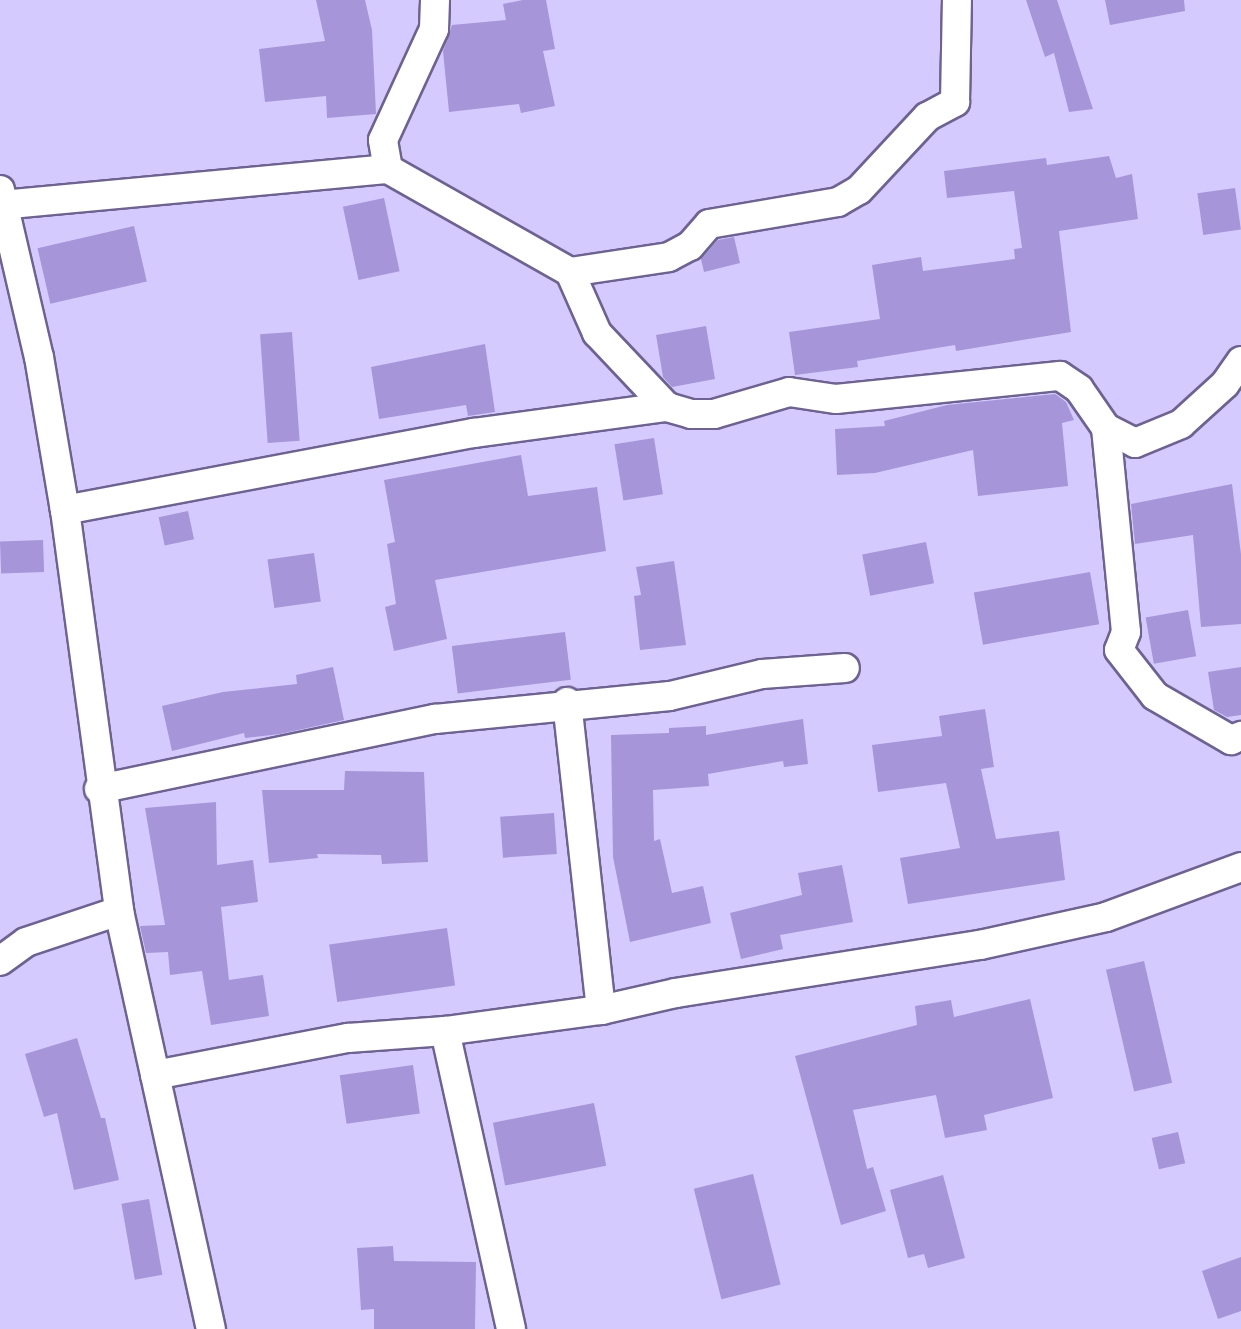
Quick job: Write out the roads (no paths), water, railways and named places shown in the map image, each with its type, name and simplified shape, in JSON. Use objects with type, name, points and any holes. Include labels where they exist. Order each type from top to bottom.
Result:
[{"type":"street","points":[[388,168],[383,140],[434,29],[435,0]]},
{"type":"street","points":[[570,272],[669,256],[690,246],[709,224],[838,202],[859,190],[927,117],[955,102],[957,0]]},
{"type":"street","points":[[211,1329],[119,912],[39,357],[1,199],[388,168],[570,272],[597,333],[667,407]]},
{"type":"street","points":[[64,510],[474,432],[667,407],[691,414],[714,414],[788,392],[836,398],[1060,376],[1079,389],[1106,428],[1135,443],[1182,424],[1224,384],[1241,361]]},
{"type":"street","points":[[1106,428],[1126,632],[1119,650],[1155,696],[1231,740],[1241,736]]},
{"type":"street","points":[[100,790],[434,718],[568,702],[670,696],[762,674],[845,668]]},
{"type":"street","points":[[568,702],[601,1010]]},
{"type":"street","points":[[155,1075],[348,1038],[445,1031],[601,1010],[676,993],[980,945],[1106,917],[1241,867]]},
{"type":"street","points":[[0,961],[26,942],[119,912]]},
{"type":"street","points":[[445,1031],[512,1329]]}]
